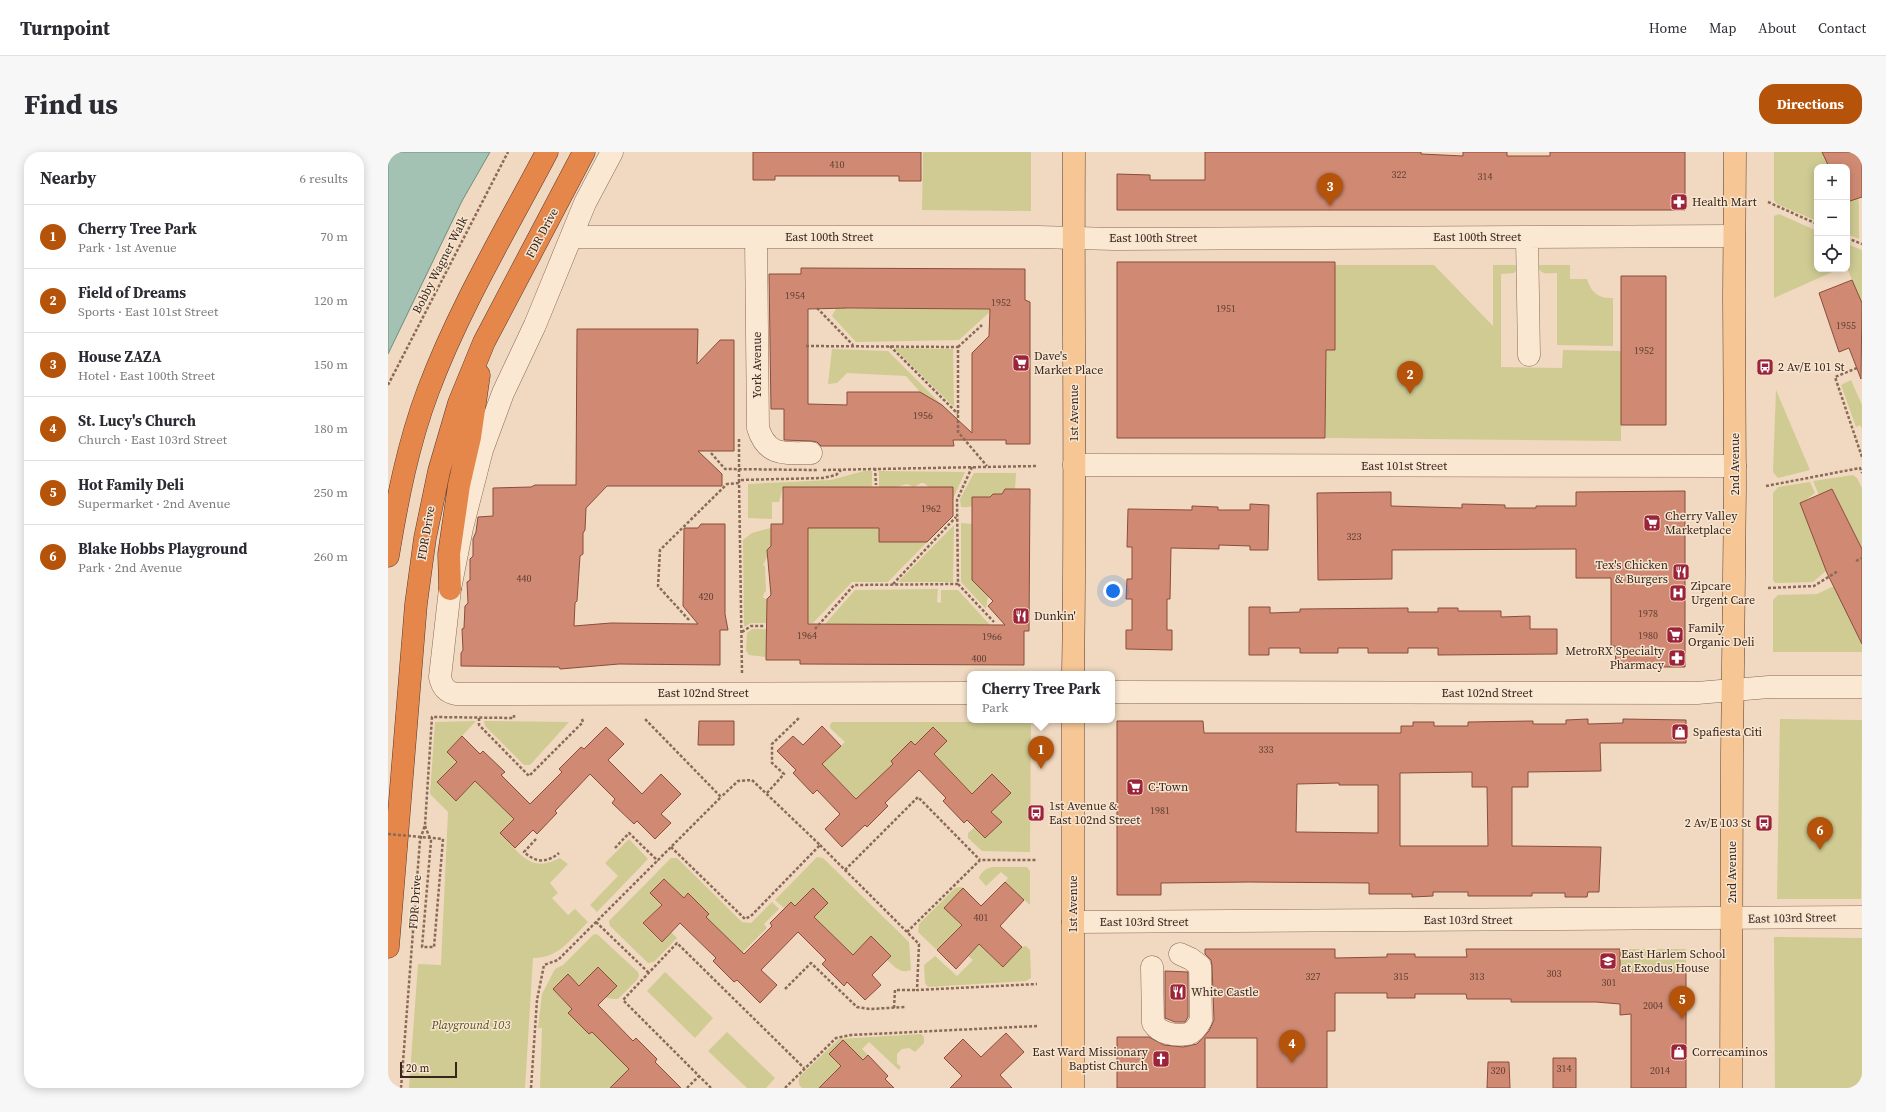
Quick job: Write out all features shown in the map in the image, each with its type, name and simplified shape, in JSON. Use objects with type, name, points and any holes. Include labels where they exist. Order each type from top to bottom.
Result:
[{"type":"highway","points":[[388,556],[399,493],[417,423],[440,360],[471,297],[547,152]]},
{"type":"highway","name":"FDR Drive","points":[[388,947],[409,675],[419,573],[440,464],[459,403],[484,342],[584,152]]},
{"type":"highway","points":[[450,589],[449,554],[459,485],[470,437],[484,342]]},
{"type":"main road","name":"1st Avenue","points":[[1073,671],[1074,152]]},
{"type":"main road","name":"2nd Avenue","points":[[1731,1088],[1735,466],[1735,152]]},
{"type":"main road","name":"1st Avenue","points":[[1073,723],[1073,1088]]},
{"type":"street","points":[[450,589],[462,528],[482,450],[503,393],[572,237],[585,203],[612,152]]},
{"type":"street","name":"East 100th Street","points":[[572,237],[1038,237],[1073,239],[1734,236]]},
{"type":"street","name":"York Avenue","points":[[756,237],[758,428],[761,439],[768,448],[775,452],[814,461]]},
{"type":"street","points":[[1526,237],[1529,355]]},
{"type":"street","name":"East 101st Street","points":[[1074,465],[1735,466]]},
{"type":"street","name":"East 102nd Street","points":[[450,589],[441,669],[441,682],[444,688],[449,692],[456,694],[967,693]]},
{"type":"street","name":"East 102nd Street","points":[[1115,692],[1697,693],[1769,687],[1862,687]]},
{"type":"street","name":"East 103rd Street","points":[[1073,922],[1862,917]]},
{"type":"street","points":[[1143,971],[1153,1023],[1157,1029],[1162,1033],[1188,1034],[1196,1028],[1201,1020],[1200,966],[1191,958],[1180,954]]},
{"type":"path","name":"Bobby Wagner Walk","points":[[388,385],[508,152]]},
{"type":"path","points":[[1768,202],[1814,223]]},
{"type":"path","points":[[1850,239],[1862,244]]},
{"type":"path","points":[[817,308],[853,345]]},
{"type":"path","points":[[806,346],[853,345],[958,347],[982,325]]},
{"type":"path","points":[[889,346],[958,414]]},
{"type":"path","points":[[958,347],[958,432],[986,466]]},
{"type":"path","points":[[1857,368],[1834,377],[1862,457]]},
{"type":"path","points":[[711,453],[725,469],[814,461],[841,470],[972,466],[1038,466]]},
{"type":"path","points":[[972,466],[957,500],[958,584],[994,622]]},
{"type":"path","points":[[875,468],[876,485]]},
{"type":"path","points":[[1766,486],[1861,468],[1862,473]]},
{"type":"path","points":[[742,674],[740,480],[829,477],[836,475],[841,470]]},
{"type":"path","points":[[689,620],[658,586],[660,550],[727,484],[740,484]]},
{"type":"path","points":[[892,585],[957,516]]},
{"type":"path","points":[[1856,561],[1862,558]]},
{"type":"path","points":[[1768,588],[1814,586],[1838,571]]},
{"type":"path","points":[[815,629],[854,585],[958,584]]},
{"type":"path","points":[[741,633],[751,626],[764,626]]},
{"type":"path","name":"FDR Drive","points":[[401,1088],[420,840],[425,825],[432,717],[479,718]]},
{"type":"path","points":[[514,718],[479,718],[479,725],[529,776],[583,722],[582,719]]},
{"type":"path","points":[[768,793],[784,774],[772,763],[772,744],[798,718]]},
{"type":"path","points":[[645,719],[722,797]]},
{"type":"path","points":[[531,1088],[537,1000],[544,965],[558,960],[738,781],[752,780],[768,793],[919,944],[917,990]]},
{"type":"path","points":[[846,870],[918,797],[980,860]]},
{"type":"path","points":[[388,834],[443,839],[434,948],[422,947],[431,840],[425,825]]},
{"type":"path","points":[[615,848],[629,833],[658,860]]},
{"type":"path","points":[[536,839],[524,852],[530,858],[546,861],[559,853]]},
{"type":"path","points":[[671,847],[745,919],[751,916],[820,845]]},
{"type":"path","points":[[907,932],[980,860],[1037,860]]},
{"type":"path","points":[[596,922],[649,973]]},
{"type":"path","points":[[711,1088],[623,1000],[677,943],[804,1068]]},
{"type":"path","points":[[785,989],[811,963],[857,1007],[870,1009],[905,1007]]},
{"type":"path","points":[[894,1008],[895,990],[1037,984]]},
{"type":"path","points":[[785,1088],[836,1038],[851,1035],[1037,1026]]},
{"type":"path","points":[[686,1088],[699,1076]]},
{"type":"path","points":[[789,1085],[792,1088]]},
{"type":"green space","points":[[923,152],[1031,152],[1031,211],[922,210]]},
{"type":"green space","points":[[1774,152],[1822,152],[1828,164],[1814,164],[1814,220],[1777,204],[1774,200]]},
{"type":"green space","points":[[1858,198],[1859,239],[1850,235],[1850,201]]},
{"type":"green space","points":[[1779,214],[1814,230],[1814,272],[1832,272],[1774,298],[1774,216]]},
{"type":"green space","points":[[1850,245],[1862,250],[1862,303],[1849,272],[1850,272]]},
{"type":"green space","points":[[1335,265],[1434,265],[1493,326],[1493,265],[1521,265],[1514,273],[1501,274],[1501,367],[1562,368],[1563,350],[1621,351],[1621,441],[1326,438],[1326,350],[1335,350]]},
{"type":"green space","points":[[1538,265],[1570,265],[1570,279],[1587,279],[1591,288],[1596,294],[1603,297],[1613,298],[1613,346],[1557,345],[1557,273],[1542,272],[1540,271]]},
{"type":"green space","points":[[838,305],[844,305],[847,309],[875,309],[876,305],[891,305],[892,309],[946,309],[951,305],[955,305],[955,309],[988,309],[991,307],[993,309],[959,340],[856,342],[832,316]]},
{"type":"green space","points":[[894,348],[953,349],[954,407]]},
{"type":"green space","points":[[832,349],[888,351],[942,405],[920,392],[906,376],[847,373],[837,383],[828,384]]},
{"type":"green space","points":[[1851,380],[1862,405],[1862,429],[1860,425],[1856,427],[1841,385]]},
{"type":"green space","points":[[1776,390],[1810,470],[1778,478],[1773,472]]},
{"type":"green space","points":[[864,471],[872,471],[871,487],[783,487],[779,502],[772,502],[772,519],[748,518],[748,484],[831,480]]},
{"type":"green space","points":[[879,471],[965,472],[953,499],[924,483],[914,487],[907,484],[897,487],[879,487]]},
{"type":"green space","points":[[974,473],[1016,473],[1015,489],[1005,489],[1002,494],[993,494],[978,504],[970,507],[961,507],[960,499]]},
{"type":"green space","points":[[1853,475],[1857,478],[1862,488],[1862,554],[1860,546],[1832,489],[1819,495],[1813,481]]},
{"type":"green space","points":[[1810,482],[1815,493],[1800,504],[1827,570],[1813,582],[1775,583],[1773,580],[1773,493],[1778,487]]},
{"type":"green space","points":[[961,523],[972,524],[972,580],[988,596],[986,609],[961,582]]},
{"type":"green space","points":[[808,524],[814,528],[837,528],[841,524],[846,528],[869,528],[874,524],[879,524],[879,542],[927,542],[888,582],[852,582],[813,623],[808,623],[808,568],[804,563],[808,558]]},
{"type":"green space","points":[[954,525],[953,582],[898,582]]},
{"type":"green space","points":[[771,528],[771,546],[767,550],[767,557],[763,565],[765,566],[766,591],[763,598],[767,599],[766,623],[751,623],[744,627],[743,540],[752,533]]},
{"type":"green space","points":[[1834,586],[1862,638],[1862,652],[1773,652],[1773,600],[1778,595],[1817,594]]},
{"type":"green space","points":[[938,589],[937,602],[941,603],[941,590],[958,590],[990,625],[955,625],[950,628],[946,625],[848,624],[844,628],[825,624],[855,590]]},
{"type":"green space","points":[[752,629],[766,629],[766,657],[749,655],[746,651],[747,633]]},
{"type":"green space","points":[[1780,719],[1862,720],[1861,899],[1777,899]]},
{"type":"green space","name":"Playground 103","points":[[476,721],[447,752],[457,762],[437,782],[456,801],[475,781],[514,819],[500,833],[520,854],[526,859],[541,864],[560,858],[568,864],[550,883],[558,893],[552,898],[568,915],[575,909],[588,922],[564,947],[550,955],[533,958],[525,1088],[409,1088],[418,964],[441,965],[448,812],[430,794],[435,722]]},
{"type":"green space","points":[[484,721],[569,722],[530,765],[524,765],[485,726]]},
{"type":"green space","points":[[832,722],[1031,723],[1030,852],[982,851],[968,838],[968,833],[975,827],[985,838],[1001,822],[991,812],[1010,793],[992,774],[972,794],[934,754],[947,741],[934,727],[915,745],[911,741],[891,761],[893,764],[857,799],[822,764],[845,742],[830,728]]},
{"type":"green space","points":[[629,839],[648,859],[597,912],[590,905],[618,876],[605,863]]},
{"type":"green space","points":[[817,857],[823,858],[909,942],[911,970],[904,971],[898,969],[887,960],[891,956],[871,936],[853,955],[814,917],[791,902],[784,908],[775,900]]},
{"type":"green space","points":[[671,858],[677,858],[742,922],[751,923],[772,902],[779,909],[764,924],[767,928],[742,953],[706,917],[709,914],[688,893],[684,898],[664,879],[650,893],[661,905],[643,924],[661,942],[671,932],[677,938],[654,962],[648,963],[610,926],[609,921]]},
{"type":"green space","points":[[993,867],[1027,867],[1030,871],[1030,905],[1005,882],[1008,878],[1001,872],[986,886],[979,878],[984,871]]},
{"type":"green space","points":[[955,888],[963,888],[944,908],[962,925],[937,950],[918,932],[919,924]]},
{"type":"green space","points":[[597,934],[638,972],[639,976],[637,980],[618,999],[610,999],[590,992],[584,989],[568,975],[553,989],[572,1009],[568,1013],[589,1034],[592,1032],[629,1069],[610,1088],[540,1088],[542,1028],[538,1028],[542,994],[555,969],[563,965],[593,935]]},
{"type":"green space","points":[[1774,937],[1862,938],[1862,1088],[1775,1088]]},
{"type":"green space","points":[[979,944],[1003,967],[1022,947],[1026,946],[1030,950],[1031,978],[1026,981],[928,987],[925,983],[924,965],[935,956],[957,976],[973,960],[968,956]]},
{"type":"green space","points":[[1620,949],[1686,949],[1686,971],[1620,971]]},
{"type":"green space","points":[[665,972],[713,1018],[695,1038],[647,991]]},
{"type":"green space","points":[[727,1032],[775,1078],[766,1088],[747,1088],[708,1051]]},
{"type":"green space","points":[[921,1034],[924,1037],[924,1043],[915,1052],[909,1048],[902,1049],[897,1054],[897,1063],[901,1067],[899,1070],[869,1042],[862,1049],[868,1055],[863,1060],[829,1054],[841,1066],[825,1088],[802,1088],[799,1084],[800,1076],[839,1039]]},
{"type":"shaded area","points":[[388,152],[490,152],[462,201],[388,354]]},
{"type":"building","points":[[753,152],[921,152],[921,181],[899,181],[899,176],[775,176],[775,180],[753,180]]},
{"type":"building","points":[[1205,152],[1421,152],[1421,154],[1463,156],[1463,152],[1507,152],[1507,156],[1550,156],[1550,152],[1685,152],[1685,210],[1117,210],[1117,174],[1150,175],[1150,180],[1205,180]]},
{"type":"building","points":[[1822,152],[1862,152],[1862,197],[1850,201],[1850,164],[1828,164]]},
{"type":"building","points":[[1117,262],[1335,262],[1335,350],[1326,350],[1325,438],[1117,438]]},
{"type":"building","points":[[801,268],[1025,269],[1025,300],[1030,302],[1030,444],[1006,444],[1006,440],[953,440],[954,446],[821,446],[817,442],[811,441],[784,440],[784,409],[771,409],[769,274],[801,274]],"holes":[[[808,309],[990,309],[989,336],[972,353],[972,433],[942,405],[920,392],[847,392],[847,405],[808,404]]]},
{"type":"building","points":[[1621,276],[1666,276],[1666,425],[1621,425]]},
{"type":"building","points":[[1852,280],[1862,303],[1861,379],[1849,348],[1839,352],[1819,293]]},
{"type":"building","points":[[577,329],[698,329],[697,364],[720,340],[734,340],[734,451],[698,451],[722,474],[722,486],[607,486],[586,508],[585,530],[583,533],[583,554],[580,556],[574,626],[611,623],[698,624],[683,606],[684,528],[698,528],[701,524],[725,524],[725,614],[728,630],[720,630],[720,665],[619,664],[560,669],[559,667],[461,666],[461,653],[463,650],[462,629],[464,628],[465,606],[468,603],[467,582],[470,580],[470,559],[473,556],[473,539],[476,532],[478,517],[493,516],[493,488],[531,487],[535,485],[576,485]]},
{"type":"building","points":[[783,487],[953,487],[953,516],[927,542],[879,542],[879,528],[808,528],[808,624],[1005,625],[988,606],[993,601],[972,580],[972,497],[990,497],[993,494],[1002,494],[1005,489],[1030,489],[1029,631],[1024,631],[1024,665],[800,664],[800,660],[766,660],[767,599],[771,595],[767,550],[771,546],[771,524],[783,524]]},
{"type":"building","points":[[1832,489],[1862,549],[1862,644],[1827,573],[1800,503]]},
{"type":"building","points":[[1685,491],[1685,667],[1616,667],[1615,646],[1611,646],[1611,578],[1576,578],[1576,549],[1392,550],[1392,579],[1318,580],[1317,493],[1391,492],[1391,506],[1462,508],[1462,504],[1505,505],[1505,508],[1536,508],[1536,506],[1576,506],[1576,492]]},
{"type":"building","points":[[1250,504],[1269,505],[1268,550],[1250,550],[1250,546],[1219,545],[1219,549],[1171,548],[1170,599],[1167,599],[1167,630],[1172,630],[1172,650],[1126,649],[1126,630],[1132,630],[1132,599],[1126,599],[1127,579],[1132,579],[1132,547],[1127,547],[1128,509],[1192,510],[1192,506],[1218,507],[1218,510],[1250,510]]},
{"type":"building","points":[[1249,607],[1270,607],[1270,613],[1300,612],[1300,609],[1408,608],[1408,612],[1438,612],[1438,608],[1458,608],[1458,611],[1501,611],[1501,617],[1530,616],[1530,629],[1557,629],[1557,654],[1438,655],[1438,648],[1408,648],[1408,653],[1368,653],[1368,648],[1338,648],[1338,653],[1300,653],[1300,648],[1269,648],[1269,655],[1249,655]]},
{"type":"building","points":[[1588,719],[1588,724],[1623,723],[1623,719],[1686,720],[1686,743],[1600,743],[1601,771],[1528,772],[1528,787],[1512,787],[1512,846],[1601,847],[1599,892],[1588,892],[1587,897],[1565,897],[1565,893],[1532,893],[1532,896],[1468,896],[1468,892],[1433,892],[1433,896],[1412,897],[1412,894],[1369,894],[1369,883],[1249,882],[1161,883],[1161,895],[1117,895],[1117,721],[1203,721],[1204,733],[1401,733],[1401,726],[1413,726],[1413,722],[1434,722],[1434,726],[1468,726],[1468,722],[1533,721],[1533,724],[1566,724],[1566,720]],"holes":[[[1472,772],[1472,787],[1487,787],[1488,846],[1400,846],[1400,773]],[[1339,783],[1339,785],[1378,785],[1378,833],[1296,832],[1297,784]]]},
{"type":"building","points":[[699,721],[734,721],[734,745],[698,745]]},
{"type":"building","points":[[822,726],[841,746],[822,764],[856,799],[893,764],[891,761],[911,741],[915,745],[933,727],[947,741],[934,754],[972,794],[992,774],[1011,793],[991,812],[1002,822],[985,838],[967,820],[964,823],[943,801],[946,798],[919,770],[885,803],[888,806],[867,827],[865,825],[842,847],[825,829],[840,814],[817,790],[813,794],[793,773],[796,770],[777,751],[793,736],[803,745]]},
{"type":"building","points":[[606,727],[624,744],[608,760],[642,794],[661,774],[681,794],[661,814],[671,823],[655,839],[637,821],[634,824],[612,803],[615,799],[590,774],[555,811],[557,813],[537,834],[533,830],[515,848],[500,833],[514,819],[475,781],[456,801],[437,782],[457,762],[447,752],[462,736],[480,754],[483,751],[505,772],[501,775],[530,804],[562,772],[559,769],[581,747],[584,749]]},
{"type":"building","points":[[664,879],[684,898],[688,893],[709,914],[706,917],[744,954],[772,926],[770,923],[791,902],[795,906],[813,888],[828,903],[814,917],[853,955],[871,936],[891,956],[872,975],[881,985],[865,1000],[847,982],[844,986],[822,964],[826,960],[798,932],[761,970],[777,985],[760,1003],[737,980],[734,982],[713,961],[716,958],[680,923],[662,942],[643,923],[662,905],[650,893]]},
{"type":"building","points":[[1005,882],[1024,900],[1000,926],[1022,947],[1003,967],[979,944],[956,969],[937,950],[962,925],[944,908],[963,888],[981,906]]},
{"type":"building","points":[[1205,949],[1335,949],[1335,958],[1387,957],[1387,954],[1415,954],[1415,957],[1467,957],[1466,949],[1620,949],[1620,971],[1686,972],[1686,1088],[1631,1088],[1631,1014],[1620,1015],[1620,1004],[1596,1002],[1511,1002],[1511,999],[1467,999],[1466,994],[1415,994],[1415,998],[1387,998],[1387,993],[1335,993],[1335,1031],[1327,1031],[1327,1088],[1257,1088],[1257,1038],[1205,1038],[1205,1088],[1117,1088],[1117,1037],[1149,1037],[1164,1045],[1183,1047],[1197,1044],[1209,1031],[1214,1020],[1212,966],[1211,960],[1205,954]]},
{"type":"building","points":[[598,967],[617,986],[598,1005],[633,1041],[636,1038],[657,1059],[655,1062],[681,1088],[610,1088],[629,1069],[592,1032],[589,1034],[568,1013],[572,1009],[553,989],[568,974],[579,986]]},
{"type":"building","name":"White Castle","points":[[1165,971],[1188,972],[1188,1017],[1185,1022],[1175,1022],[1165,1018]]},
{"type":"building","points":[[1006,1033],[1024,1052],[1000,1075],[1012,1088],[950,1088],[962,1076],[944,1058],[963,1039],[981,1057]]},
{"type":"building","points":[[843,1040],[863,1060],[868,1055],[888,1076],[885,1079],[894,1088],[819,1088],[841,1066],[829,1054]]},
{"type":"building","points":[[1553,1058],[1576,1058],[1576,1088],[1553,1088]]},
{"type":"building","points":[[1488,1062],[1509,1062],[1510,1088],[1487,1088]]},
{"type":"place","name":"Health Mart","points":[[1679,202]]},
{"type":"place","name":"House ZAZA","points":[[1330,206]]},
{"type":"place","name":"Dave's Market Place","points":[[1021,363]]},
{"type":"place","name":"2 Av/E 101 St","points":[[1765,367]]},
{"type":"place","name":"Field of Dreams","points":[[1410,394]]},
{"type":"place","name":"Cherry Valley Marketplace","points":[[1652,523]]},
{"type":"place","name":"Tex's Chicken & Burgers","points":[[1681,572]]},
{"type":"place","name":"Zipcare Urgent Care","points":[[1678,593]]},
{"type":"place","name":"Dunkin'","points":[[1021,616]]},
{"type":"place","name":"Family Organic Deli","points":[[1675,635]]},
{"type":"place","name":"MetroRX Specialty Pharmacy","points":[[1677,658]]},
{"type":"place","name":"Spafiesta Citi","points":[[1680,732]]},
{"type":"place","name":"Cherry Tree Park","points":[[1041,769]]},
{"type":"place","name":"C-Town","points":[[1135,787]]},
{"type":"place","name":"1st Avenue & East 102nd Street","points":[[1036,813]]},
{"type":"place","name":"2 Av/E 103 St","points":[[1764,823]]},
{"type":"place","name":"Blake Hobbs Playground","points":[[1820,850]]},
{"type":"place","name":"East Harlem School at Exodus House","points":[[1608,961]]},
{"type":"place","name":"White Castle","points":[[1178,992]]},
{"type":"place","name":"Hot Family Deli","points":[[1682,1019]]},
{"type":"place","name":"Correcaminos","points":[[1679,1052]]},
{"type":"place","name":"East Ward Missionary Baptist Church","points":[[1161,1059]]},
{"type":"place","name":"St. Lucy's Church","points":[[1292,1063]]}]
